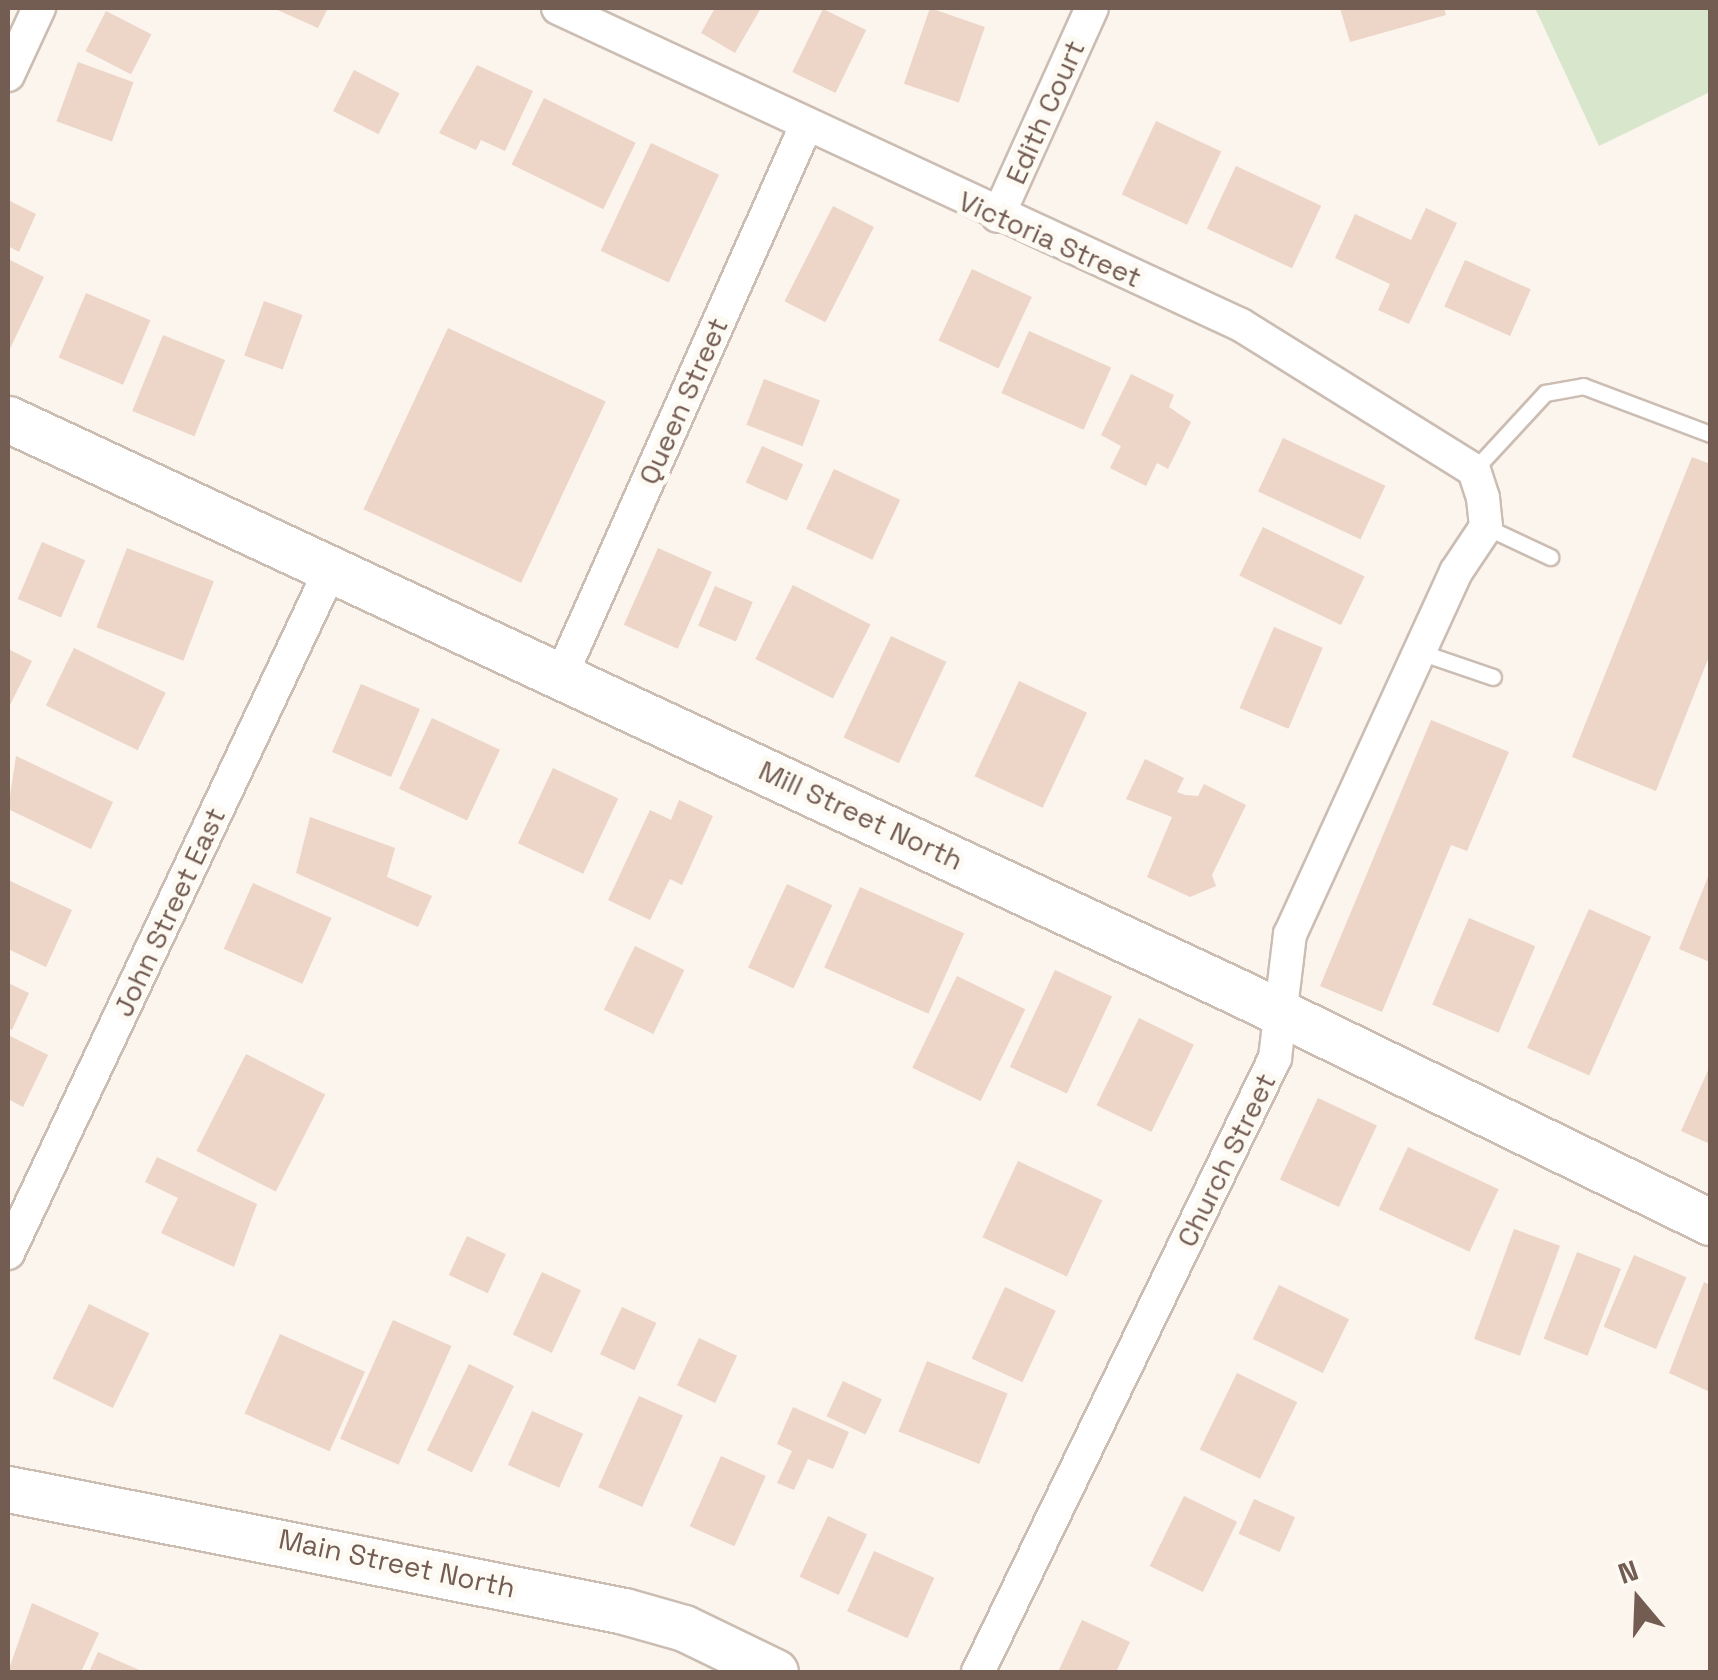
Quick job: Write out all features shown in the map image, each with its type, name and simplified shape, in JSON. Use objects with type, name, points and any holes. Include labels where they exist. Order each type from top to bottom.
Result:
[{"type":"main road","name":"Mill Street North","points":[[8,418],[1278,1012],[1710,1222]]},
{"type":"main road","name":"Main Street North","points":[[8,1489],[624,1611],[684,1628],[762,1670]]},
{"type":"street","points":[[8,75],[39,8]]},
{"type":"street","name":"Victoria Street","points":[[558,8],[805,128],[1241,325],[1474,470]]},
{"type":"street","name":"Edith Court","points":[[998,216],[1092,8]]},
{"type":"street","name":"Queen Street","points":[[562,674],[805,128]]},
{"type":"street","points":[[1474,470],[1486,527]]},
{"type":"street","name":"Church Street","points":[[978,1672],[1275,1058],[1290,934],[1420,652],[1486,527]]},
{"type":"street","name":"John Street East","points":[[8,1253],[330,571]]},
{"type":"lane","points":[[1474,470],[1545,393],[1582,386],[1710,434]]},
{"type":"lane","points":[[1486,527],[1550,556]]},
{"type":"lane","points":[[1420,652],[1492,678]]},
{"type":"green space","points":[[1535,8],[1710,8],[1710,92],[1599,146]]},
{"type":"building","points":[[273,8],[328,8],[318,28]]},
{"type":"building","points":[[715,8],[761,8],[735,53],[701,33]]},
{"type":"building","points":[[930,8],[985,27],[959,103],[904,84]]},
{"type":"building","points":[[1340,8],[1444,8],[1446,15],[1350,42]]},
{"type":"building","points":[[823,9],[866,30],[835,93],[792,72]]},
{"type":"building","points":[[106,11],[151,34],[131,74],[86,51]]},
{"type":"building","points":[[78,62],[133,82],[112,141],[56,121]]},
{"type":"building","points":[[477,65],[533,91],[505,151],[481,140],[476,150],[439,133]]},
{"type":"building","points":[[354,70],[399,93],[379,134],[333,111]]},
{"type":"building","points":[[544,98],[636,143],[603,209],[512,165]]},
{"type":"building","points":[[1156,121],[1221,151],[1187,225],[1122,194]]},
{"type":"building","points":[[651,143],[719,175],[669,283],[601,251]]},
{"type":"building","points":[[1236,166],[1321,206],[1292,268],[1207,229]]},
{"type":"building","points":[[8,200],[36,214],[19,252],[8,246]]},
{"type":"building","points":[[833,206],[874,227],[825,322],[784,301]]},
{"type":"building","points":[[1426,208],[1457,223],[1409,324],[1378,310],[1390,284],[1335,258],[1355,214],[1411,240]]},
{"type":"building","points":[[8,259],[44,277],[8,353]]},
{"type":"building","points":[[1465,260],[1531,289],[1510,336],[1444,307]]},
{"type":"building","points":[[972,269],[1032,297],[998,368],[939,341]]},
{"type":"building","points":[[86,293],[150,320],[123,385],[59,357]]},
{"type":"building","points":[[264,301],[303,315],[283,370],[244,356]]},
{"type":"building","points":[[448,328],[606,402],[521,583],[363,509]]},
{"type":"building","points":[[1029,331],[1111,368],[1084,430],[1001,393]]},
{"type":"building","points":[[163,335],[225,360],[194,436],[132,411]]},
{"type":"building","points":[[1131,374],[1174,395],[1169,407],[1191,422],[1168,469],[1157,463],[1146,486],[1110,468],[1121,446],[1101,435]]},
{"type":"building","points":[[764,379],[820,401],[802,446],[746,425]]},
{"type":"building","points":[[1283,438],[1385,486],[1360,539],[1258,491]]},
{"type":"building","points":[[762,446],[803,464],[787,501],[746,483]]},
{"type":"building","points":[[1692,457],[1710,464],[1710,654],[1656,791],[1572,757]]},
{"type":"building","points":[[834,469],[900,500],[872,560],[806,529]]},
{"type":"building","points":[[1263,527],[1365,577],[1341,625],[1239,576]]},
{"type":"building","points":[[42,542],[85,560],[61,617],[18,599]]},
{"type":"building","points":[[127,548],[214,581],[183,661],[97,627]]},
{"type":"building","points":[[658,548],[712,572],[678,649],[624,625]]},
{"type":"building","points":[[793,585],[871,624],[833,698],[755,659]]},
{"type":"building","points":[[715,586],[753,602],[736,642],[698,626]]},
{"type":"building","points":[[1274,627],[1323,648],[1288,729],[1240,708]]},
{"type":"building","points":[[891,636],[946,662],[899,763],[844,738]]},
{"type":"building","points":[[74,648],[166,693],[138,750],[46,706]]},
{"type":"building","points":[[8,649],[32,661],[8,709]]},
{"type":"building","points":[[1019,681],[1087,713],[1043,808],[975,776]]},
{"type":"building","points":[[361,684],[420,709],[391,777],[332,752]]},
{"type":"building","points":[[432,718],[500,750],[467,820],[399,789]]},
{"type":"building","points":[[1431,720],[1509,752],[1467,851],[1451,845],[1382,1012],[1320,986]]},
{"type":"building","points":[[16,756],[113,802],[91,849],[8,809]]},
{"type":"building","points":[[1145,759],[1184,778],[1177,792],[1198,796],[1204,784],[1246,805],[1212,875],[1216,886],[1190,897],[1147,877],[1172,817],[1126,799]]},
{"type":"building","points":[[553,768],[618,798],[583,874],[518,843]]},
{"type":"building","points":[[679,800],[713,816],[682,885],[670,879],[650,920],[608,900],[650,810],[671,820]]},
{"type":"building","points":[[310,817],[395,848],[387,877],[432,896],[418,927],[296,873]]},
{"type":"building","points":[[1710,872],[1710,962],[1679,949]]},
{"type":"building","points":[[8,880],[72,910],[46,967],[8,949]]},
{"type":"building","points":[[253,883],[332,918],[302,984],[224,949]]},
{"type":"building","points":[[787,884],[832,905],[793,989],[748,967]]},
{"type":"building","points":[[860,887],[964,933],[928,1014],[824,967]]},
{"type":"building","points":[[1589,909],[1651,937],[1589,1076],[1527,1048]]},
{"type":"building","points":[[1469,918],[1535,946],[1499,1033],[1432,1005]]},
{"type":"building","points":[[635,946],[684,970],[653,1034],[604,1010]]},
{"type":"building","points":[[1055,970],[1112,997],[1067,1094],[1010,1067]]},
{"type":"building","points":[[957,976],[1025,1009],[981,1101],[912,1068]]},
{"type":"building","points":[[8,983],[29,993],[12,1030],[8,1028]]},
{"type":"building","points":[[1139,1018],[1194,1045],[1151,1132],[1096,1105]]},
{"type":"building","points":[[8,1035],[48,1055],[23,1107],[8,1099]]},
{"type":"building","points":[[246,1054],[325,1094],[276,1192],[197,1151]]},
{"type":"building","points":[[1710,1066],[1710,1144],[1681,1131]]},
{"type":"building","points":[[1318,1098],[1377,1125],[1339,1207],[1280,1180]]},
{"type":"building","points":[[1408,1147],[1499,1189],[1469,1252],[1379,1210]]},
{"type":"building","points":[[157,1157],[257,1204],[234,1267],[161,1233],[178,1198],[145,1182]]},
{"type":"building","points":[[1018,1161],[1102,1200],[1067,1276],[983,1237]]},
{"type":"building","points":[[1514,1229],[1560,1246],[1520,1356],[1474,1339]]},
{"type":"building","points":[[467,1236],[506,1254],[488,1293],[449,1275]]},
{"type":"building","points":[[1577,1252],[1621,1269],[1588,1356],[1544,1339]]},
{"type":"building","points":[[1634,1255],[1686,1277],[1656,1349],[1604,1327]]},
{"type":"building","points":[[542,1272],[581,1290],[552,1353],[513,1335]]},
{"type":"building","points":[[1704,1282],[1710,1285],[1710,1392],[1669,1373]]},
{"type":"building","points":[[1279,1285],[1349,1319],[1323,1373],[1253,1339]]},
{"type":"building","points":[[1005,1287],[1056,1311],[1022,1382],[972,1359]]},
{"type":"building","points":[[89,1304],[149,1333],[113,1408],[53,1379]]},
{"type":"building","points":[[622,1307],[656,1323],[634,1370],[600,1354]]},
{"type":"building","points":[[393,1320],[451,1346],[399,1465],[340,1439]]},
{"type":"building","points":[[280,1334],[365,1372],[330,1451],[245,1413]]},
{"type":"building","points":[[699,1338],[737,1356],[715,1403],[677,1385]]},
{"type":"building","points":[[927,1361],[1008,1394],[979,1464],[899,1431]]},
{"type":"building","points":[[469,1364],[514,1386],[472,1472],[427,1450]]},
{"type":"building","points":[[1237,1373],[1297,1402],[1260,1479],[1200,1449]]},
{"type":"building","points":[[843,1381],[882,1399],[865,1435],[827,1416]]},
{"type":"building","points":[[639,1396],[683,1416],[642,1507],[598,1487]]},
{"type":"building","points":[[793,1407],[849,1432],[833,1469],[808,1459],[794,1490],[777,1483],[792,1451],[777,1444]]},
{"type":"building","points":[[532,1411],[583,1434],[559,1488],[508,1465]]},
{"type":"building","points":[[721,1456],[766,1476],[734,1546],[690,1526]]},
{"type":"building","points":[[1184,1496],[1237,1522],[1203,1592],[1150,1566]]},
{"type":"building","points":[[1254,1499],[1295,1517],[1280,1552],[1239,1534]]},
{"type":"building","points":[[828,1516],[867,1534],[839,1595],[800,1577]]},
{"type":"building","points":[[874,1551],[934,1578],[907,1638],[847,1611]]},
{"type":"building","points":[[32,1603],[99,1633],[81,1672],[8,1672]]},
{"type":"building","points":[[1082,1620],[1130,1642],[1116,1672],[1058,1672]]},
{"type":"building","points":[[98,1652],[144,1672],[89,1672]]}]
